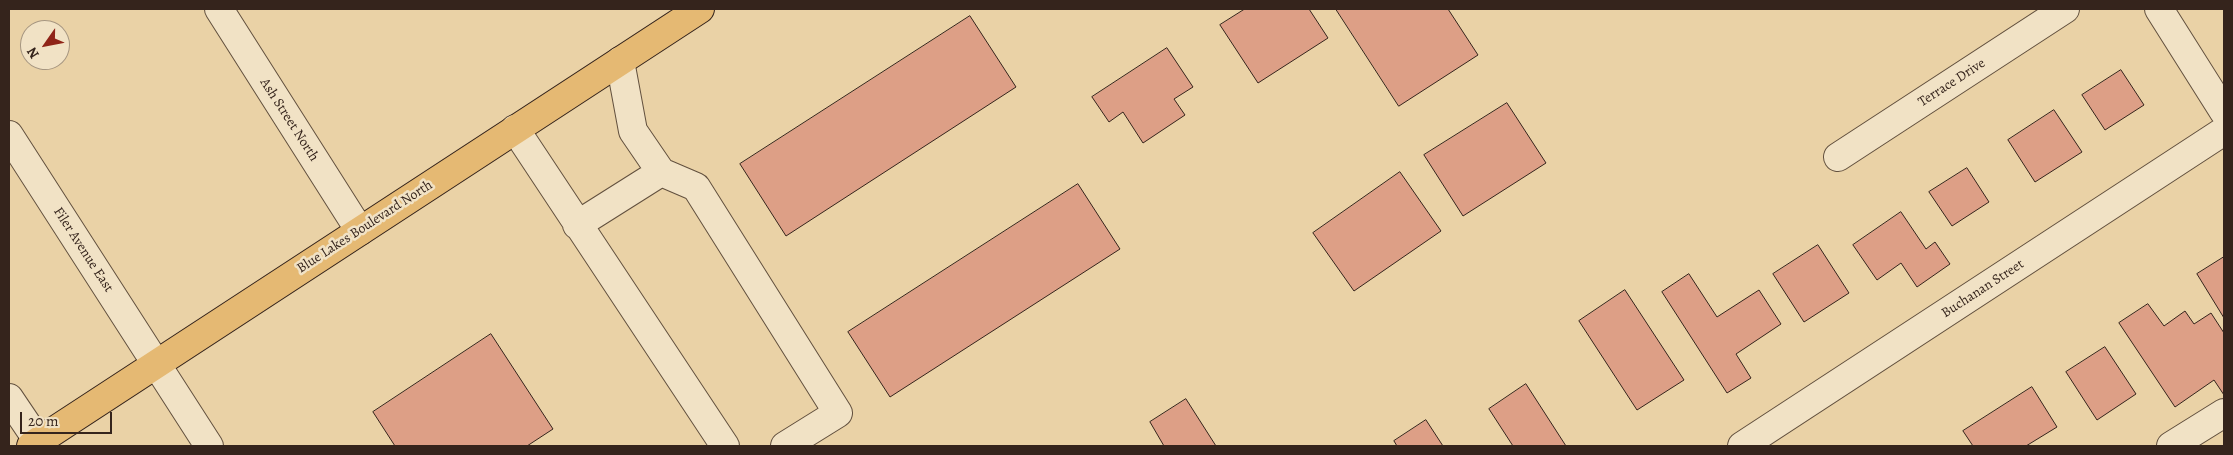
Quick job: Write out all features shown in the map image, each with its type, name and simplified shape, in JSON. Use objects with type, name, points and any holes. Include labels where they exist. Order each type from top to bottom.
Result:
[{"type":"main road","name":"Blue Lakes Boulevard North","points":[[34,444],[700,9]]},
{"type":"street","name":"Ash Street North","points":[[219,9],[360,231]]},
{"type":"street","name":"Terrace Drive","points":[[1838,157],[2065,9]]},
{"type":"street","points":[[2159,9],[2224,112]]},
{"type":"street","points":[[620,61],[633,131],[661,172],[696,187],[838,413],[785,446]]},
{"type":"street","points":[[515,130],[725,446]]},
{"type":"street","name":"Buchanan Street","points":[[1742,446],[2224,131]]},
{"type":"street","name":"Filer Avenue East","points":[[9,137],[209,446]]},
{"type":"street","points":[[577,225],[661,172]]},
{"type":"street","points":[[9,398],[34,444]]},
{"type":"street","points":[[2171,446],[2224,413]]},
{"type":"building","points":[[1245,9],[1309,9],[1328,38],[1258,83],[1220,25]]},
{"type":"building","points":[[1336,9],[1448,9],[1478,55],[1399,106]]},
{"type":"building","points":[[970,16],[1016,87],[786,236],[740,164]]},
{"type":"building","points":[[1167,48],[1193,87],[1174,99],[1185,115],[1143,143],[1123,112],[1109,122],[1092,97]]},
{"type":"building","points":[[2121,70],[2144,105],[2105,130],[2082,95]]},
{"type":"building","points":[[1507,103],[1546,163],[1463,216],[1424,155]]},
{"type":"building","points":[[2054,110],[2082,152],[2035,182],[2008,140]]},
{"type":"building","points":[[1967,168],[1989,202],[1952,226],[1929,192]]},
{"type":"building","points":[[1400,172],[1441,231],[1354,291],[1313,233]]},
{"type":"building","points":[[1078,184],[1120,249],[890,397],[848,332]]},
{"type":"building","points":[[1901,212],[1926,249],[1935,242],[1950,264],[1917,287],[1901,263],[1877,280],[1853,245]]},
{"type":"building","points":[[1818,245],[1849,293],[1804,322],[1773,274]]},
{"type":"building","points":[[2224,257],[2224,318],[2197,274]]},
{"type":"building","points":[[1689,274],[1717,317],[1759,290],[1781,324],[1736,354],[1751,378],[1727,393],[1662,292]]},
{"type":"building","points":[[1625,290],[1684,380],[1637,410],[1579,321]]},
{"type":"building","points":[[2148,304],[2164,326],[2185,311],[2194,324],[2211,313],[2224,333],[2224,395],[2214,380],[2175,407],[2119,323]]},
{"type":"building","points":[[491,334],[553,429],[527,446],[395,446],[373,412]]},
{"type":"building","points":[[2105,347],[2136,394],[2097,420],[2066,372]]},
{"type":"building","points":[[1526,384],[1566,446],[1513,446],[1489,409]]},
{"type":"building","points":[[2032,387],[2057,427],[2026,446],[1973,446],[1963,431]]},
{"type":"building","points":[[1186,399],[1216,446],[1164,446],[1150,422]]},
{"type":"building","points":[[1426,420],[1443,446],[1397,446],[1394,441]]}]
